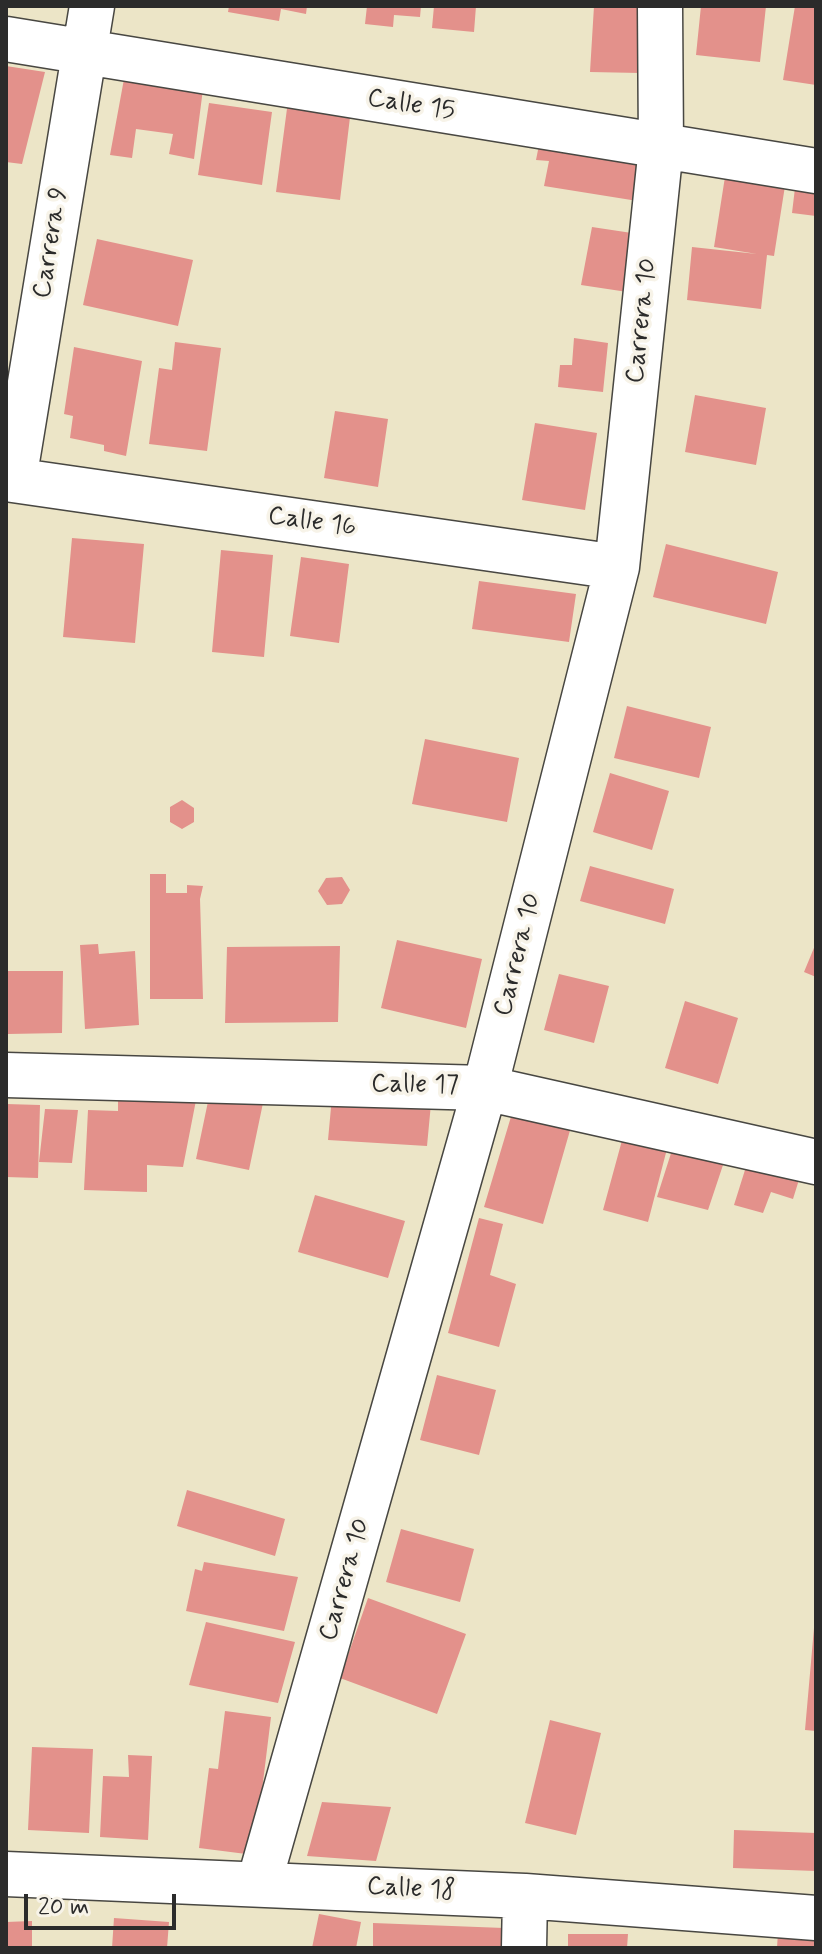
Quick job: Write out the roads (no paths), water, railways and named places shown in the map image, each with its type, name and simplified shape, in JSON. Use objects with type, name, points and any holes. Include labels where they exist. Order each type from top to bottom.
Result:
[{"type":"street","name":"Carrera 9","points":[[10,480],[92,6]]},
{"type":"street","name":"Carrera 10","points":[[259,1883],[485,1088],[617,567],[661,147],[660,6]]},
{"type":"street","name":"Calle 15","points":[[6,39],[816,171]]},
{"type":"street","name":"Calle 16","points":[[10,480],[617,567]]},
{"type":"street","name":"Calle 17","points":[[6,1075],[485,1088],[816,1162]]},
{"type":"street","name":"Calle 18","points":[[6,1874],[525,1896],[816,1918]]},
{"type":"street","points":[[524,1948],[525,1896]]}]
